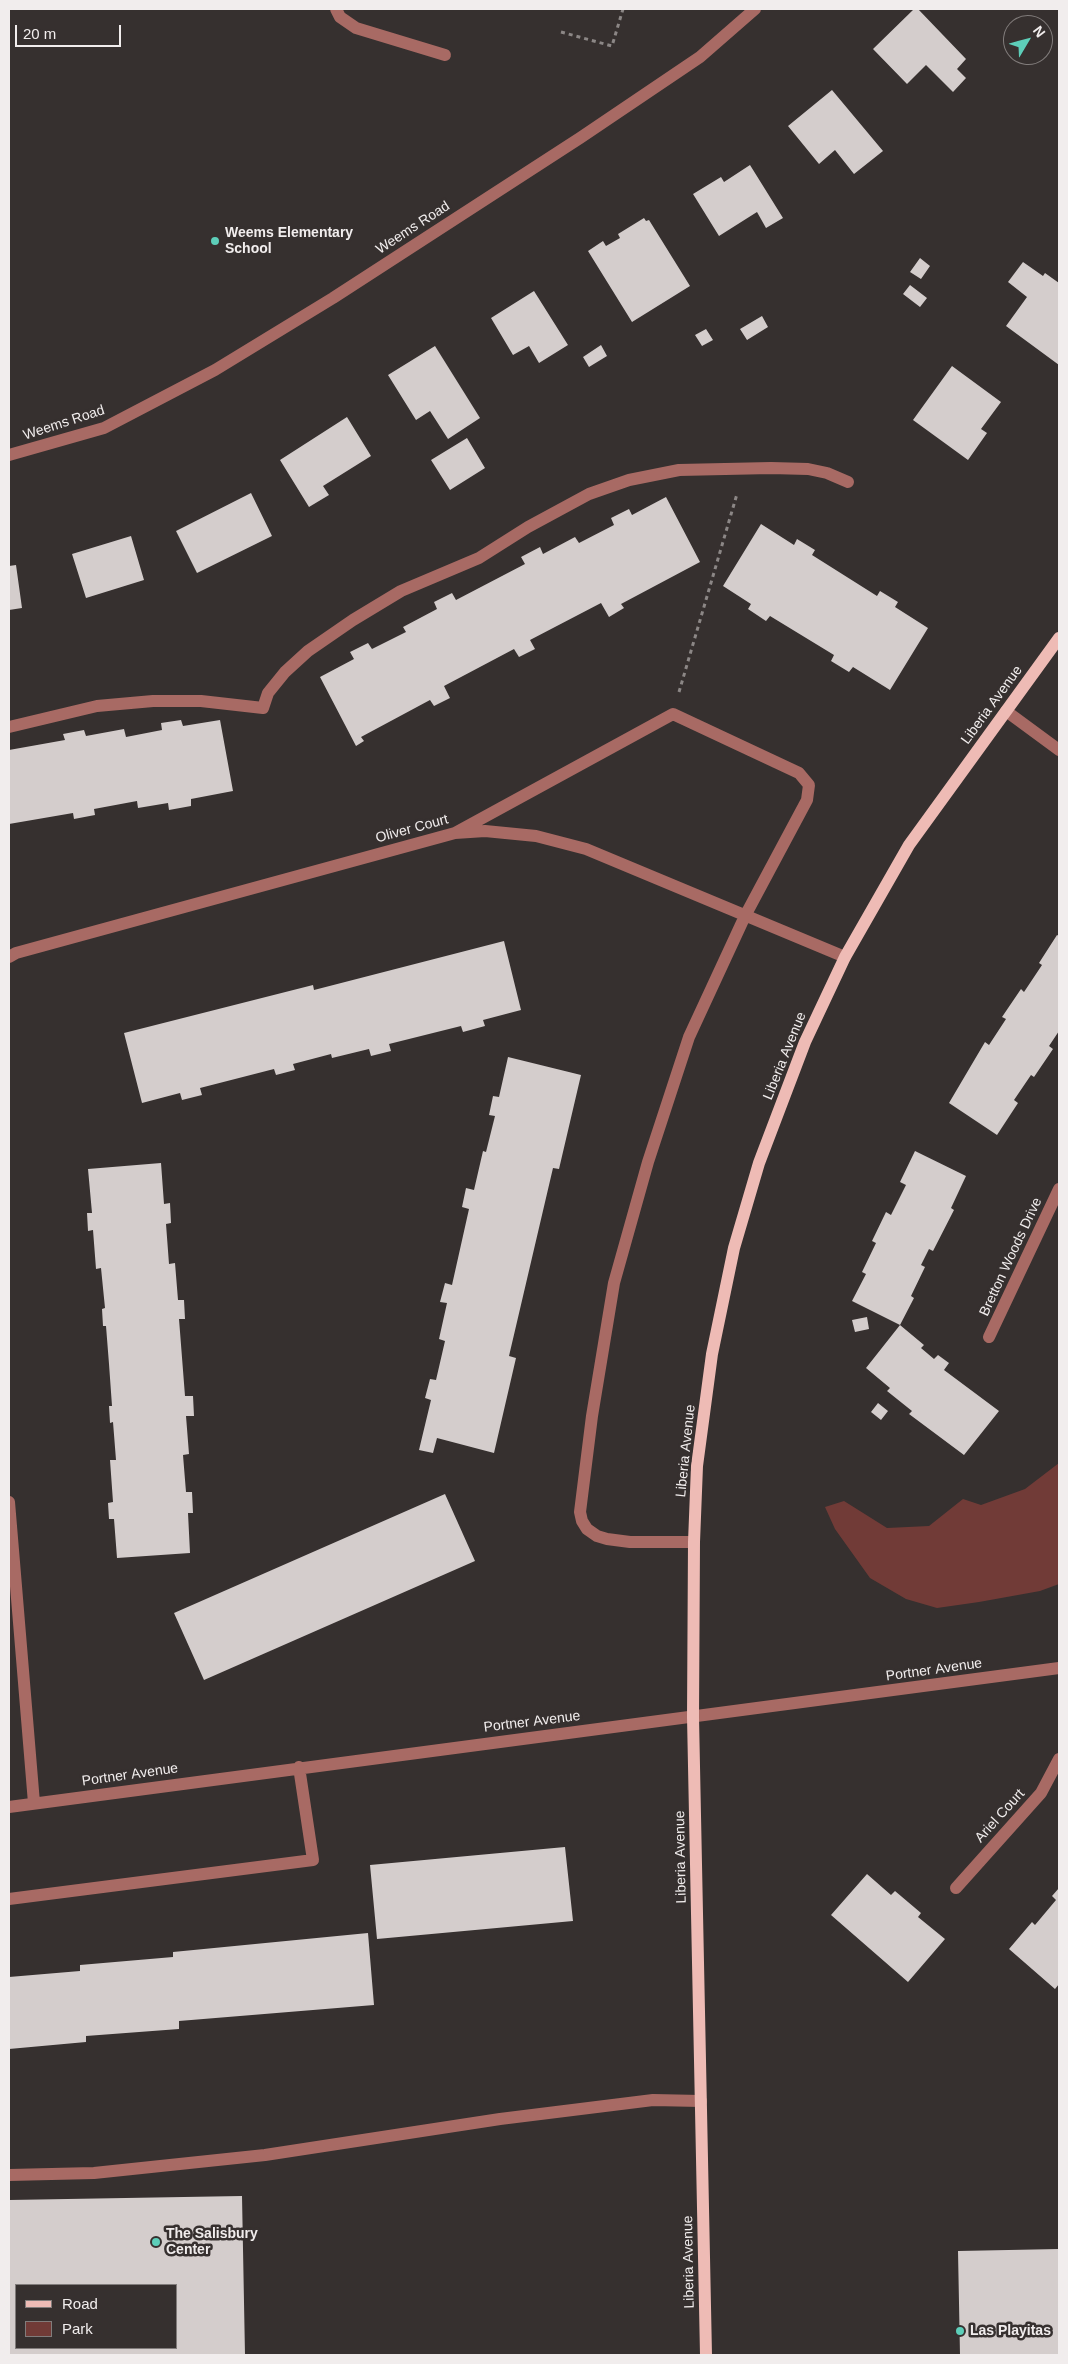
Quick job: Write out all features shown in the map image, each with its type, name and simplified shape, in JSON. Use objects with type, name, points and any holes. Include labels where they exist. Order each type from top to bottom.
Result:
[{"type":"main road","name":"Liberia Avenue","points":[[706,2355],[693,1718],[694,1542],[697,1466],[712,1354],[734,1248],[762,1154],[805,1042],[845,957],[909,845],[1059,638]]},
{"type":"street","points":[[336,9],[340,17],[356,28],[445,55]]},
{"type":"street","name":"Weems Road","points":[[9,456],[104,428],[215,370],[341,292],[572,143],[700,57],[755,9]]},
{"type":"street","points":[[9,727],[97,706],[153,701],[200,701],[263,708],[268,693],[285,672],[308,651],[353,620],[401,591],[479,558],[528,527],[589,494],[630,480],[679,470],[808,469],[827,473],[848,482]]},
{"type":"street","points":[[1006,711],[1059,750]]},
{"type":"street","points":[[455,832],[673,714],[800,773],[809,785],[807,800],[745,916],[689,1037],[648,1162],[616,1274],[592,1416],[581,1499],[582,1521],[587,1529],[597,1536],[630,1542],[694,1542]]},
{"type":"street","name":"Oliver Court","points":[[9,957],[25,950],[455,832],[485,831],[536,836],[586,849],[845,957]]},
{"type":"street","name":"Bretton Woods Drive","points":[[989,1337],[1059,1189]]},
{"type":"street","points":[[9,1502],[34,1803]]},
{"type":"street","name":"Portner Avenue","points":[[9,1806],[299,1767],[693,1718],[1059,1668]]},
{"type":"street","name":"Ariel Court","points":[[956,1888],[1041,1793],[1059,1759]]},
{"type":"street","points":[[9,1899],[313,1860],[299,1767]]},
{"type":"street","points":[[9,2174],[94,2173],[265,2155],[519,2116],[653,2100],[701,2101]]},
{"type":"path","points":[[561,32],[612,46],[623,9]]},
{"type":"path","points":[[673,714],[745,469]]},
{"type":"green space","points":[[1059,1463],[1059,1584],[1040,1591],[937,1608],[906,1599],[870,1578],[835,1529],[825,1507],[844,1501],[887,1528],[929,1526],[963,1499],[981,1505],[1025,1489]]},
{"type":"building","points":[[914,9],[918,9],[966,59],[957,69],[966,78],[953,92],[926,65],[907,84],[873,49]]},
{"type":"building","points":[[832,90],[883,151],[854,174],[835,150],[819,164],[788,126]]},
{"type":"building","points":[[750,165],[783,218],[766,228],[757,212],[719,236],[693,194],[721,177],[724,182]]},
{"type":"building","points":[[644,218],[646,221],[649,220],[690,286],[632,322],[588,251],[603,241],[606,246],[620,238],[618,234]]},
{"type":"building","points":[[920,258],[930,266],[921,279],[910,272]]},
{"type":"building","points":[[1023,262],[1043,276],[1045,273],[1059,283],[1059,365],[1006,326],[1027,297],[1008,282]]},
{"type":"building","points":[[910,285],[927,298],[920,307],[903,294]]},
{"type":"building","points":[[534,291],[568,345],[539,363],[529,346],[513,355],[491,318]]},
{"type":"building","points":[[762,316],[768,327],[747,340],[740,329]]},
{"type":"building","points":[[706,329],[713,340],[702,346],[695,335]]},
{"type":"building","points":[[601,345],[607,356],[589,367],[583,357]]},
{"type":"building","points":[[435,346],[480,418],[448,439],[430,411],[416,420],[388,375]]},
{"type":"building","points":[[952,366],[1001,402],[981,429],[987,433],[968,460],[913,420]]},
{"type":"building","points":[[347,417],[371,456],[323,486],[329,495],[309,507],[280,460]]},
{"type":"building","points":[[467,438],[485,468],[450,490],[431,460]]},
{"type":"building","points":[[251,493],[272,536],[197,573],[176,531]]},
{"type":"building","points":[[666,497],[700,562],[621,604],[624,608],[609,617],[601,603],[530,640],[535,649],[519,657],[514,649],[444,686],[450,698],[434,706],[430,700],[361,737],[364,741],[356,746],[320,677],[354,659],[350,652],[368,643],[372,649],[406,632],[403,627],[437,609],[434,602],[452,593],[456,600],[525,564],[521,557],[540,547],[543,554],[575,537],[579,543],[614,525],[611,518],[629,509],[632,515]]},
{"type":"building","points":[[761,524],[794,545],[797,539],[815,550],[812,555],[877,596],[880,591],[898,602],[895,607],[928,628],[890,690],[853,667],[849,672],[831,661],[834,655],[770,616],[766,621],[748,609],[751,604],[723,586]]},
{"type":"building","points":[[131,536],[144,580],[86,598],[72,554]]},
{"type":"building","points":[[16,565],[22,608],[9,610],[9,566]]},
{"type":"building","points":[[181,720],[183,726],[220,720],[233,791],[191,799],[191,806],[169,810],[168,803],[138,808],[137,801],[94,809],[95,815],[74,819],[73,813],[9,824],[9,750],[65,740],[63,734],[84,730],[86,736],[124,729],[126,737],[162,730],[161,723]]},
{"type":"building","points":[[1057,935],[1059,936],[1059,1031],[1049,1046],[1053,1049],[1034,1077],[1031,1075],[1014,1100],[1018,1103],[997,1135],[949,1103],[985,1042],[989,1045],[1006,1019],[1002,1017],[1021,989],[1024,992],[1042,965],[1039,963]]},
{"type":"building","points":[[504,941],[521,1010],[483,1020],[485,1026],[463,1032],[461,1026],[389,1044],[391,1051],[371,1056],[369,1049],[332,1058],[331,1054],[293,1064],[295,1070],[276,1075],[274,1069],[200,1088],[202,1095],[182,1100],[180,1093],[142,1103],[124,1033],[313,985],[314,990]]},
{"type":"building","points":[[508,1057],[581,1075],[559,1169],[553,1168],[509,1356],[516,1358],[494,1453],[437,1438],[433,1453],[419,1450],[431,1400],[425,1398],[430,1379],[436,1380],[445,1341],[439,1339],[447,1303],[440,1302],[445,1283],[452,1285],[469,1209],[462,1207],[466,1188],[474,1190],[483,1151],[486,1152],[495,1116],[489,1115],[493,1096],[499,1097]]},
{"type":"building","points":[[915,1151],[966,1176],[951,1208],[954,1210],[933,1251],[929,1249],[921,1265],[925,1267],[911,1296],[914,1298],[900,1325],[852,1301],[866,1274],[862,1272],[876,1243],[872,1241],[886,1212],[891,1215],[906,1185],[900,1182]]},
{"type":"building","points":[[161,1163],[164,1204],[170,1203],[171,1223],[166,1224],[169,1264],[175,1263],[178,1300],[184,1300],[185,1319],[179,1319],[185,1396],[193,1396],[194,1416],[186,1416],[189,1454],[183,1455],[186,1492],[192,1492],[193,1513],[188,1513],[190,1553],[117,1558],[114,1519],[109,1519],[108,1503],[113,1502],[110,1460],[116,1460],[113,1422],[110,1423],[109,1406],[112,1406],[106,1326],[103,1326],[102,1309],[105,1308],[101,1268],[96,1269],[93,1230],[88,1231],[87,1213],[92,1213],[88,1169]]},
{"type":"building","points":[[867,1317],[869,1329],[855,1332],[852,1320]]},
{"type":"building","points":[[900,1325],[924,1345],[921,1348],[934,1359],[938,1355],[949,1363],[944,1370],[999,1411],[964,1455],[909,1414],[912,1411],[887,1391],[890,1388],[866,1368]]},
{"type":"building","points":[[878,1403],[888,1411],[881,1420],[871,1412]]},
{"type":"building","points":[[445,1494],[475,1561],[204,1680],[174,1613]]},
{"type":"building","points":[[565,1847],[573,1921],[377,1939],[370,1865]]},
{"type":"building","points":[[867,1874],[891,1895],[895,1891],[921,1913],[918,1917],[945,1939],[908,1982],[831,1915]]},
{"type":"building","points":[[1059,1888],[1059,1984],[1055,1989],[1009,1949],[1032,1922],[1035,1925],[1056,1900],[1052,1896]]},
{"type":"building","points":[[368,1933],[374,2005],[179,2021],[179,2029],[86,2036],[86,2042],[9,2049],[9,1977],[80,1971],[80,1965],[173,1957],[173,1952]]},
{"type":"building","name":"The Salisbury Center","points":[[242,2196],[245,2355],[9,2355],[9,2200]]},
{"type":"building","points":[[1059,2249],[1059,2355],[960,2355],[958,2251]]},
{"type":"place","name":"Weems Elementary School","points":[[215,241]]},
{"type":"place","name":"The Salisbury Center","points":[[156,2242]]},
{"type":"place","name":"Las Playitas","points":[[960,2331]]}]
